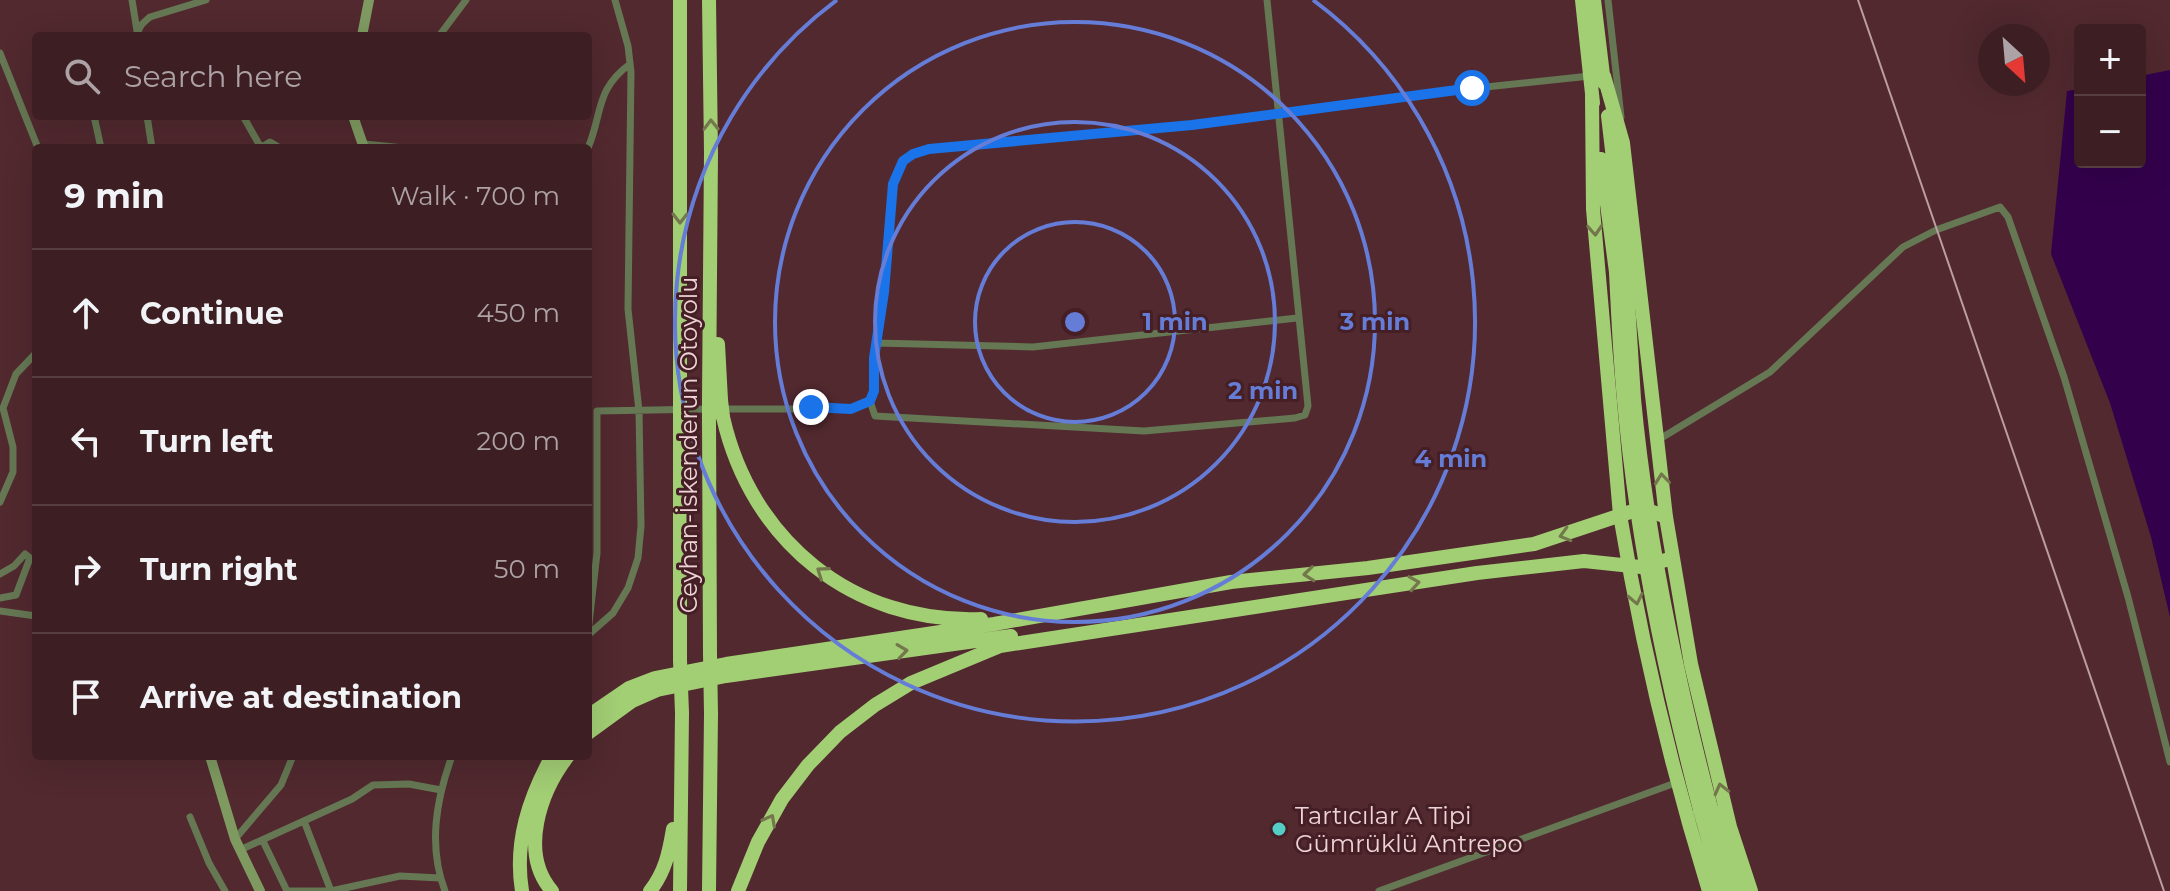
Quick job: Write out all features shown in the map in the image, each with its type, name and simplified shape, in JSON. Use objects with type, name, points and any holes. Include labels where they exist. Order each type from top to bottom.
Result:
[{"type":"highway","name":"Ceyhan-İskenderun Otoyolu","points":[[680,0],[680,891]]},
{"type":"highway","name":"Ceyhan-İskenderun Otoyolu","points":[[709,0],[716,417],[710,654],[709,891]]},
{"type":"highway","points":[[1582,0],[1598,76],[1623,143],[1666,517],[1691,664],[1730,827],[1751,891]]},
{"type":"highway","points":[[1594,0],[1598,76],[1652,532],[1723,891]]},
{"type":"highway","points":[[1598,76],[1592,96],[1593,209],[1620,515],[1668,749],[1709,891]]},
{"type":"highway","points":[[1592,96],[1621,271]]},
{"type":"highway","points":[[716,417],[734,460],[766,517],[805,560],[852,591],[880,604],[941,617],[1006,617],[1085,609]]},
{"type":"highway","points":[[592,713],[629,688],[655,678],[726,664],[1085,609],[1231,582],[1368,568],[1534,544],[1633,511],[1653,512],[1666,517]]},
{"type":"highway","points":[[738,891],[758,842],[782,799],[808,765],[840,732],[911,683],[1000,646],[1477,573],[1584,561],[1641,567],[1673,558]]},
{"type":"highway","points":[[592,730],[632,701],[657,690],[726,676],[1143,617],[1226,613]]},
{"type":"highway","points":[[650,891],[660,878],[669,855],[681,737]]},
{"type":"highway","points":[[522,891],[520,846],[527,811],[550,760]]},
{"type":"highway","points":[[552,891],[537,868],[535,835],[548,789],[566,760]]},
{"type":"highway","points":[[1706,809],[1737,891]]},
{"type":"street","points":[[132,0],[138,32]]},
{"type":"street","points":[[139,32],[150,17],[206,0]]},
{"type":"street","points":[[363,32],[369,0]]},
{"type":"street","points":[[442,32],[466,0]]},
{"type":"street","points":[[592,630],[613,613],[628,588],[638,558],[641,526],[639,411],[628,309],[630,64],[615,0]]},
{"type":"street","points":[[1267,0],[1280,113],[1297,318],[1308,406],[1305,415],[1144,431],[875,416],[870,401],[874,391],[893,184],[903,161],[913,154],[929,149],[1192,125],[1280,113],[1429,93],[1598,76]]},
{"type":"street","points":[[1608,0],[1619,81],[1623,143]]},
{"type":"street","points":[[0,53],[16,99],[38,144]]},
{"type":"street","points":[[590,144],[602,95],[613,76],[630,64]]},
{"type":"street","points":[[95,120],[100,144]]},
{"type":"street","points":[[148,120],[151,144]]},
{"type":"street","points":[[245,120],[258,144]]},
{"type":"street","points":[[354,120],[363,144]]},
{"type":"street","points":[[1658,440],[1770,372],[1903,247],[1936,230],[2000,207],[2008,217],[2064,377],[2128,597],[2170,762]]},
{"type":"street","points":[[876,343],[1033,347],[1297,318]]},
{"type":"street","points":[[0,502],[13,472],[13,447],[3,408],[16,374],[32,357]]},
{"type":"street","points":[[592,597],[597,553],[597,411],[851,409],[870,401]]},
{"type":"street","points":[[0,574],[14,566],[25,554],[30,558],[16,595],[0,598]]},
{"type":"street","points":[[0,611],[32,615]]},
{"type":"street","points":[[211,760],[238,845],[260,891]]},
{"type":"street","points":[[238,845],[281,785],[291,760]]},
{"type":"street","points":[[445,891],[435,849],[441,790],[451,760]]},
{"type":"street","points":[[1379,891],[1678,782]]},
{"type":"street","points":[[238,845],[263,841],[352,799],[373,785],[409,784],[441,790]]},
{"type":"street","points":[[190,817],[209,863],[225,891]]},
{"type":"street","points":[[304,821],[331,891]]},
{"type":"street","points":[[263,841],[289,891],[331,891],[400,876],[440,878]]},
{"type":"shaded area","points":[[2170,70],[2170,617],[2151,537],[2110,403],[2051,254],[2067,91],[2074,90],[2074,168],[2146,168],[2146,75]]},
{"type":"railway","points":[[1858,0],[2164,891]]},
{"type":"place","name":"Tartıcılar A Tipi Gümrüklü Antrepo","points":[[1279,829]]},
{"type":"route","points":[[811,407],[851,409],[870,401],[874,391],[874,358],[884,292],[893,184],[903,161],[913,154],[929,149],[1192,125],[1472,88]]}]
